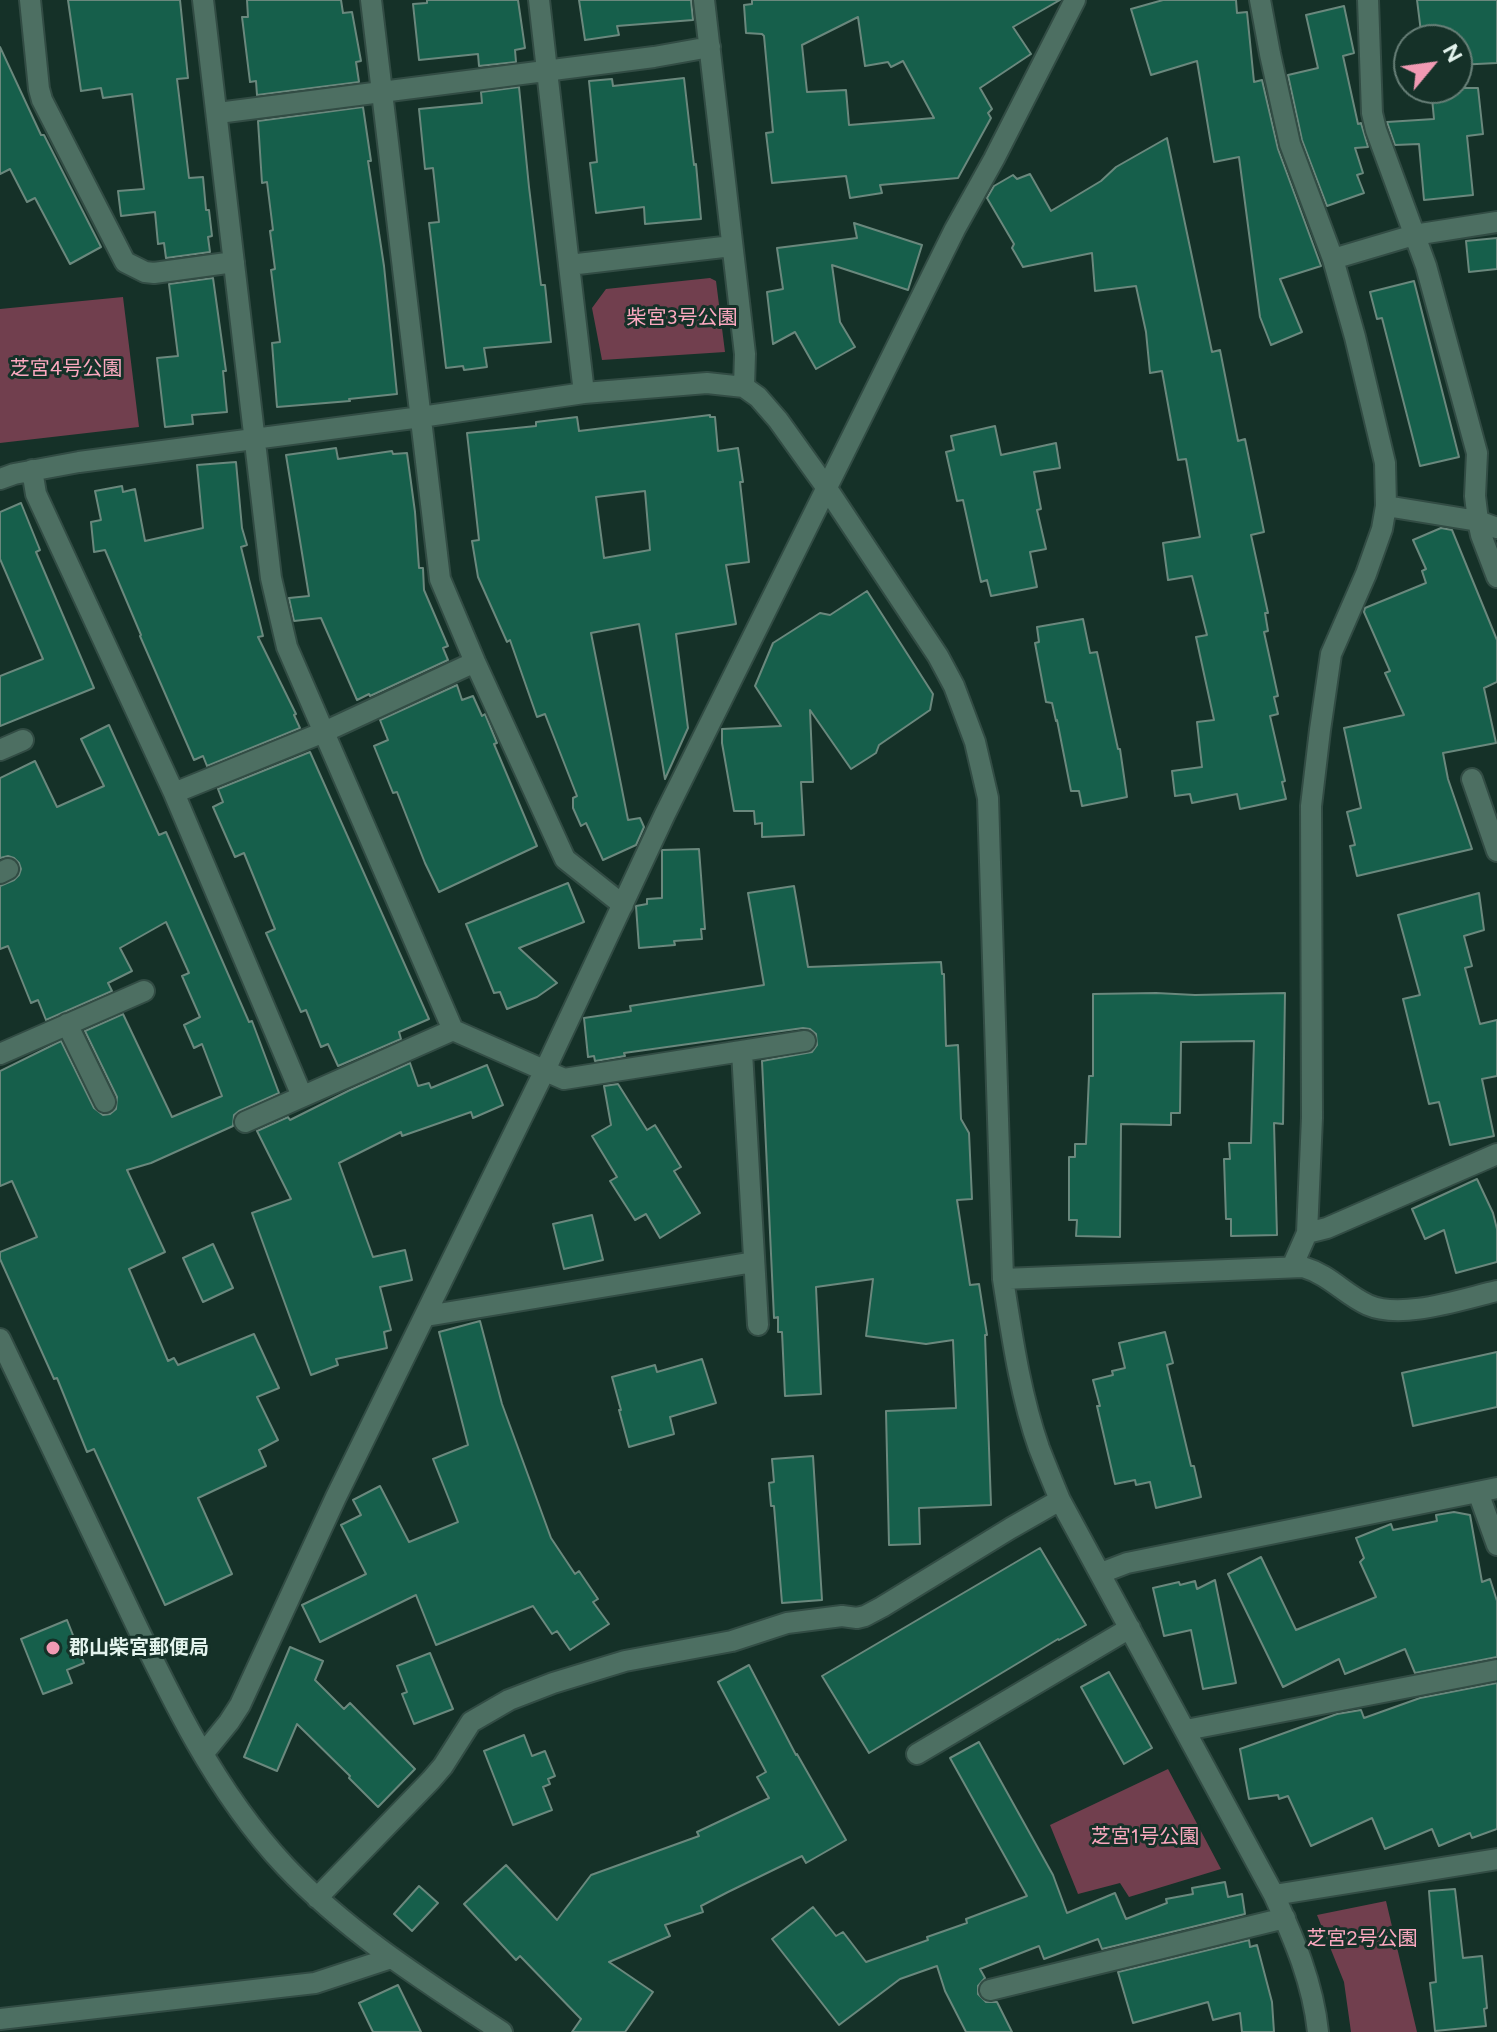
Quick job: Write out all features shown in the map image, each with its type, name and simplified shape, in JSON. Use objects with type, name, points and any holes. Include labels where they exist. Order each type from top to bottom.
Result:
[{"type":"street","points":[[30,0],[42,100],[125,262],[154,273],[234,262]]},
{"type":"street","points":[[203,0],[271,578],[279,616],[287,647],[453,1030],[564,1079],[805,1041]]},
{"type":"street","points":[[371,0],[440,579],[565,859],[623,905]]},
{"type":"street","points":[[539,0],[584,393]]},
{"type":"street","points":[[704,0],[745,354],[744,387]]},
{"type":"street","points":[[203,1754],[240,1705],[336,1497],[545,1070],[665,814],[955,229],[1075,0]]},
{"type":"street","points":[[1260,0],[1290,144],[1333,259],[1385,463],[1386,506],[1382,529],[1331,654],[1311,806],[1312,1118],[1307,1233],[1292,1267]]},
{"type":"street","points":[[1368,0],[1372,113],[1426,266],[1477,453],[1475,496],[1488,525]]},
{"type":"street","points":[[218,113],[654,57],[710,47]]},
{"type":"street","points":[[1333,259],[1414,235],[1497,222]]},
{"type":"street","points":[[569,265],[732,246]]},
{"type":"street","points":[[0,479],[79,462],[584,393],[707,383],[744,387],[758,397],[778,420],[938,656],[975,742],[988,798],[1003,1279],[1013,1346],[1029,1414],[1060,1500],[1285,1918],[1315,2006],[1318,2032]]},
{"type":"street","points":[[32,470],[36,494],[174,793],[302,1096]]},
{"type":"street","points":[[1386,506],[1488,525]]},
{"type":"street","points":[[1488,525],[1481,535],[1497,577]]},
{"type":"street","points":[[174,793],[324,732],[475,662]]},
{"type":"street","points":[[0,750],[23,740]]},
{"type":"street","points":[[1472,779],[1497,851]]},
{"type":"street","points":[[0,1054],[144,991]]},
{"type":"street","points":[[67,1024],[105,1102]]},
{"type":"street","points":[[245,1122],[453,1030]]},
{"type":"street","points":[[742,1052],[758,1325]]},
{"type":"street","points":[[1307,1233],[1327,1228],[1497,1154]]},
{"type":"street","points":[[426,1316],[754,1262]]},
{"type":"street","points":[[1003,1279],[1303,1267],[1324,1274],[1369,1305],[1413,1310],[1497,1291]]},
{"type":"street","points":[[0,1339],[154,1663],[203,1754],[244,1817],[286,1868],[317,1898],[391,1958],[502,2032]]},
{"type":"street","points":[[1101,1573],[1127,1563],[1487,1490],[1497,1545]]},
{"type":"street","points":[[317,1898],[431,1780],[471,1722],[486,1712],[553,1683],[625,1661],[732,1641],[787,1623],[865,1616],[1060,1500]]},
{"type":"street","points":[[917,1754],[1130,1628]]},
{"type":"street","points":[[1186,1730],[1497,1670]]},
{"type":"street","points":[[1274,1895],[1497,1859]]},
{"type":"street","points":[[990,1990],[1285,1918]]},
{"type":"street","points":[[0,2019],[315,1983],[391,1958]]},
{"type":"green space","name":"柴宮3号公園","points":[[710,278],[716,281],[725,352],[602,360],[592,308],[606,289]]},
{"type":"green space","name":"芝宮4号公園","points":[[123,297],[139,427],[0,443],[0,309]]},
{"type":"green space","name":"芝宮1号公園","points":[[1168,1769],[1221,1869],[1129,1897],[1120,1883],[1078,1894],[1050,1825]]},
{"type":"green space","name":"芝宮2号公園","points":[[1386,1901],[1417,2032],[1351,2032],[1344,1982],[1317,1915]]},
{"type":"building","points":[[68,0],[180,0],[188,78],[177,79],[189,178],[203,177],[212,236],[208,237],[210,252],[166,258],[164,243],[158,244],[155,212],[121,216],[118,191],[144,189],[132,94],[103,98],[101,88],[81,91]]},
{"type":"building","points":[[247,0],[341,0],[343,13],[352,12],[361,61],[356,62],[359,82],[257,95],[256,81],[250,82],[242,17],[248,17]]},
{"type":"building","points":[[427,0],[518,0],[525,48],[515,50],[516,62],[479,66],[478,54],[419,60],[413,4],[427,3]]},
{"type":"building","points":[[579,0],[691,0],[693,20],[617,26],[619,35],[585,40]]},
{"type":"building","points":[[752,0],[1060,0],[1013,27],[1031,54],[980,88],[992,109],[988,113],[991,118],[958,178],[880,185],[882,193],[850,198],[846,176],[772,183],[766,133],[773,132],[764,36],[746,33],[744,5],[752,4]],"holes":[[[858,17],[865,66],[888,62],[891,67],[903,61],[934,118],[849,125],[846,90],[807,92],[802,45]]]},
{"type":"building","points":[[1163,0],[1236,0],[1237,13],[1247,12],[1254,82],[1262,80],[1278,149],[1321,266],[1280,279],[1302,332],[1271,345],[1260,317],[1239,157],[1214,162],[1197,61],[1151,75],[1131,9]]},
{"type":"building","points":[[1417,0],[1497,0],[1497,63],[1473,64],[1473,24],[1420,24]]},
{"type":"building","points":[[1344,6],[1354,53],[1343,56],[1358,124],[1361,123],[1368,147],[1355,148],[1363,173],[1357,175],[1364,193],[1327,206],[1302,140],[1288,75],[1318,68],[1306,15]]},
{"type":"building","points":[[0,47],[41,135],[44,135],[101,247],[70,264],[35,198],[27,202],[10,169],[0,174]]},
{"type":"building","points":[[684,78],[701,219],[645,224],[644,207],[596,213],[590,163],[597,162],[589,81],[612,79],[613,86]]},
{"type":"building","points":[[519,87],[541,285],[545,285],[551,342],[484,348],[487,367],[464,370],[463,366],[446,368],[429,223],[439,222],[433,168],[425,169],[419,109],[482,103],[481,92]]},
{"type":"building","points":[[1473,88],[1478,88],[1483,134],[1467,136],[1473,195],[1424,200],[1419,144],[1395,145],[1387,122],[1434,119],[1433,104],[1473,104]]},
{"type":"building","points":[[363,107],[397,394],[277,407],[272,343],[280,342],[271,270],[275,269],[270,231],[273,230],[267,182],[262,183],[258,121]]},
{"type":"building","points":[[1167,138],[1212,352],[1220,350],[1238,441],[1245,439],[1264,532],[1251,535],[1268,613],[1265,613],[1268,631],[1264,632],[1278,696],[1274,697],[1278,714],[1270,716],[1285,781],[1282,782],[1286,799],[1240,809],[1237,794],[1192,803],[1190,794],[1175,796],[1172,771],[1202,767],[1197,722],[1214,720],[1196,637],[1207,635],[1192,576],[1168,580],[1163,543],[1200,537],[1186,459],[1178,460],[1162,371],[1150,373],[1146,332],[1136,286],[1095,291],[1092,253],[1023,267],[1012,248],[1014,244],[987,198],[994,186],[1013,175],[1017,179],[1030,174],[1051,211],[1101,181],[1116,167]]},
{"type":"building","points":[[854,223],[922,245],[908,290],[832,265],[840,322],[855,347],[816,369],[795,332],[773,344],[767,292],[783,289],[777,248],[857,238]]},
{"type":"building","points":[[1497,238],[1497,269],[1469,272],[1466,241]]},
{"type":"building","points":[[213,278],[226,371],[223,371],[227,412],[192,415],[193,424],[165,427],[157,358],[178,356],[169,284]]},
{"type":"building","points":[[1414,281],[1459,457],[1420,466],[1382,318],[1377,319],[1370,292]]},
{"type":"building","points":[[710,415],[715,417],[718,451],[738,448],[749,562],[726,565],[736,624],[676,634],[688,728],[665,779],[639,624],[591,633],[628,820],[640,818],[644,827],[636,845],[603,860],[586,823],[581,826],[573,808],[573,798],[577,796],[545,714],[537,717],[510,640],[507,642],[478,577],[472,541],[479,540],[467,433],[536,426],[536,422],[577,417],[579,431]],"holes":[[[645,491],[650,550],[604,558],[596,497]]]},
{"type":"building","points":[[995,426],[1001,455],[1056,443],[1060,468],[1034,472],[1041,509],[1037,510],[1046,549],[1030,552],[1037,587],[991,596],[987,580],[981,582],[963,500],[957,501],[946,452],[954,450],[951,436]]},
{"type":"building","points":[[336,448],[338,459],[392,451],[393,454],[407,453],[419,568],[423,568],[424,590],[448,646],[443,648],[448,660],[357,700],[321,618],[294,621],[289,598],[309,596],[286,455]]},
{"type":"building","points":[[236,462],[242,528],[247,545],[241,547],[263,636],[258,637],[300,728],[207,766],[203,756],[194,760],[105,550],[94,552],[91,522],[101,520],[95,491],[122,486],[123,492],[135,489],[145,541],[203,528],[197,465]]},
{"type":"building","points":[[21,503],[40,550],[36,552],[94,688],[0,726],[0,676],[43,659],[0,559],[0,512]]},
{"type":"building","points":[[1441,528],[1452,530],[1497,640],[1497,682],[1484,688],[1496,743],[1443,753],[1448,779],[1472,849],[1357,876],[1350,846],[1355,845],[1347,812],[1361,808],[1344,728],[1404,715],[1385,673],[1390,671],[1364,612],[1365,608],[1426,583],[1422,571],[1426,569],[1413,540]]},
{"type":"building","points":[[867,591],[933,694],[930,710],[879,745],[876,753],[851,769],[810,710],[813,782],[801,782],[804,835],[762,837],[762,823],[755,824],[754,811],[734,811],[722,729],[781,726],[755,686],[773,643],[820,613],[830,615]]},
{"type":"building","points":[[1083,619],[1090,653],[1097,652],[1120,749],[1127,797],[1082,806],[1079,791],[1071,791],[1057,720],[1052,703],[1046,702],[1035,643],[1039,642],[1037,627]]},
{"type":"building","points":[[457,685],[462,700],[473,696],[482,716],[485,714],[497,743],[494,744],[537,846],[439,892],[374,746],[388,740],[380,720]]},
{"type":"building","points":[[109,725],[159,835],[166,832],[249,1022],[252,1021],[279,1093],[239,1111],[234,1115],[233,1126],[151,1163],[127,1170],[165,1252],[129,1269],[168,1361],[174,1358],[178,1365],[254,1334],[279,1388],[257,1397],[278,1440],[259,1450],[266,1466],[198,1498],[232,1574],[165,1605],[94,1449],[87,1452],[57,1378],[54,1379],[0,1259],[0,1252],[37,1237],[12,1181],[0,1186],[0,1071],[61,1041],[94,1108],[103,1115],[110,1114],[116,1109],[117,1097],[85,1031],[123,1014],[172,1117],[222,1096],[202,1044],[194,1048],[184,1025],[200,1017],[182,976],[189,973],[166,922],[120,948],[132,971],[108,983],[112,991],[46,1020],[38,1000],[31,1003],[8,946],[0,949],[0,886],[14,880],[21,869],[14,858],[0,858],[0,778],[35,761],[57,807],[104,786],[81,739]]},
{"type":"building","points":[[310,752],[429,1019],[399,1032],[401,1039],[338,1066],[328,1044],[321,1047],[306,1010],[301,1012],[266,933],[275,929],[244,853],[235,857],[213,807],[223,802],[218,789]]},
{"type":"building","points":[[699,849],[705,929],[701,929],[702,939],[639,948],[636,906],[647,904],[647,899],[662,898],[662,850]]},
{"type":"building","points":[[568,883],[584,922],[519,948],[557,983],[537,997],[507,1009],[500,992],[494,993],[466,924]]},
{"type":"building","points":[[794,886],[808,967],[941,962],[946,1046],[958,1045],[961,1119],[969,1133],[972,1199],[957,1200],[970,1285],[979,1284],[987,1335],[991,1505],[919,1508],[920,1544],[889,1545],[886,1411],[956,1408],[953,1340],[926,1344],[866,1336],[873,1279],[816,1287],[821,1394],[785,1396],[782,1332],[778,1332],[778,1317],[774,1318],[762,1061],[812,1052],[817,1045],[816,1034],[803,1028],[624,1053],[625,1056],[595,1061],[594,1056],[588,1057],[584,1018],[631,1011],[630,1006],[764,985],[748,893]]},
{"type":"building","points":[[1479,893],[1484,930],[1464,936],[1472,966],[1465,968],[1480,1024],[1497,1020],[1497,1076],[1482,1079],[1494,1136],[1450,1145],[1439,1102],[1429,1104],[1403,999],[1420,995],[1398,915]]},
{"type":"building","points":[[1285,993],[1283,1124],[1274,1123],[1277,1235],[1231,1236],[1231,1219],[1226,1219],[1224,1159],[1230,1159],[1229,1143],[1251,1143],[1254,1041],[1181,1042],[1180,1113],[1171,1113],[1171,1125],[1121,1124],[1120,1237],[1076,1236],[1077,1220],[1069,1220],[1069,1157],[1075,1157],[1075,1144],[1086,1144],[1089,1076],[1093,1076],[1093,994]]},
{"type":"building","points":[[410,1063],[418,1086],[429,1083],[431,1088],[487,1065],[503,1105],[473,1118],[471,1112],[402,1136],[401,1132],[339,1163],[373,1257],[405,1250],[412,1280],[380,1287],[391,1330],[384,1332],[387,1348],[336,1359],[338,1365],[311,1375],[252,1213],[291,1199],[257,1131],[288,1117],[290,1120]]},
{"type":"building","points":[[618,1084],[647,1130],[655,1125],[681,1167],[674,1171],[700,1213],[660,1238],[646,1214],[635,1220],[610,1181],[617,1177],[592,1136],[611,1125],[604,1086]]},
{"type":"building","points":[[1477,1179],[1497,1229],[1497,1262],[1456,1273],[1444,1230],[1425,1239],[1412,1209]]},
{"type":"building","points":[[592,1215],[603,1260],[564,1269],[553,1224]]},
{"type":"building","points":[[213,1244],[233,1288],[203,1302],[183,1258]]},
{"type":"building","points":[[480,1321],[502,1404],[551,1538],[575,1574],[579,1571],[598,1599],[593,1602],[609,1624],[570,1650],[557,1631],[552,1634],[533,1606],[436,1645],[416,1595],[320,1642],[302,1605],[366,1574],[341,1525],[361,1515],[353,1500],[380,1486],[409,1542],[458,1522],[433,1459],[468,1445],[439,1332]]},
{"type":"building","points":[[1165,1332],[1173,1363],[1167,1365],[1201,1497],[1156,1508],[1150,1482],[1136,1485],[1135,1480],[1115,1484],[1093,1380],[1125,1368],[1119,1343]]},
{"type":"building","points":[[1497,1352],[1497,1407],[1413,1426],[1402,1373]]},
{"type":"building","points":[[702,1359],[716,1403],[670,1417],[674,1434],[629,1447],[612,1377],[655,1365],[657,1372]]},
{"type":"building","points":[[813,1456],[822,1600],[782,1603],[774,1506],[771,1506],[769,1483],[774,1482],[772,1459]]},
{"type":"building","points":[[1454,1512],[1470,1515],[1482,1582],[1490,1579],[1497,1601],[1497,1657],[1415,1673],[1405,1649],[1345,1674],[1339,1659],[1283,1687],[1228,1574],[1261,1557],[1296,1630],[1376,1597],[1360,1562],[1364,1558],[1356,1538],[1391,1524],[1393,1530],[1437,1521],[1436,1515]]},
{"type":"building","points":[[1040,1548],[1086,1625],[869,1753],[822,1676]]},
{"type":"building","points":[[1215,1580],[1236,1683],[1203,1689],[1191,1630],[1164,1636],[1153,1588],[1195,1581],[1197,1589]]},
{"type":"building","points":[[67,1620],[84,1663],[67,1670],[72,1683],[43,1694],[21,1639]]},
{"type":"building","points":[[290,1647],[323,1661],[315,1680],[344,1709],[350,1703],[415,1769],[378,1807],[297,1724],[277,1771],[244,1757]]},
{"type":"building","points":[[430,1653],[453,1709],[414,1724],[402,1694],[407,1692],[397,1666]]},
{"type":"building","points":[[749,1665],[796,1755],[846,1840],[806,1863],[802,1856],[728,1892],[701,1906],[703,1912],[665,1925],[670,1936],[609,1962],[653,1992],[625,2032],[572,2032],[581,2019],[520,1956],[516,1960],[464,1904],[506,1865],[557,1920],[591,1875],[699,1836],[697,1832],[769,1798],[757,1777],[766,1772],[718,1682]]},
{"type":"building","points":[[1109,1672],[1152,1748],[1124,1764],[1081,1687]]},
{"type":"building","points":[[1497,1683],[1497,1829],[1472,1838],[1470,1833],[1439,1846],[1432,1829],[1385,1849],[1372,1818],[1311,1846],[1288,1796],[1249,1799],[1240,1749],[1337,1714],[1361,1710],[1364,1718],[1420,1698]]},
{"type":"building","points":[[524,1735],[532,1756],[545,1751],[555,1776],[548,1779],[550,1784],[543,1787],[552,1810],[513,1825],[484,1751]]},
{"type":"building","points":[[979,1742],[1053,1875],[1067,1913],[1115,1893],[1126,1919],[1167,1903],[1166,1899],[1193,1894],[1192,1888],[1225,1882],[1228,1897],[1242,1894],[1245,1914],[1102,1949],[1098,1939],[1044,1959],[1039,1946],[980,1969],[985,1978],[978,1986],[978,1994],[986,2002],[997,2002],[1012,2032],[966,2032],[945,1991],[937,1966],[900,1979],[839,2025],[772,1939],[813,1907],[836,1936],[843,1932],[866,1962],[928,1940],[927,1937],[967,1923],[966,1919],[1027,1896],[950,1758]]},
{"type":"building","points":[[419,1886],[438,1903],[412,1931],[394,1914]]},
{"type":"building","points":[[1455,1889],[1463,1958],[1482,1956],[1486,2026],[1435,2031],[1430,1983],[1436,1982],[1429,1891]]},
{"type":"building","points":[[1249,1940],[1250,1947],[1257,1945],[1272,2002],[1274,2032],[1242,2032],[1240,2013],[1213,2020],[1208,2002],[1133,2023],[1118,1972]]},
{"type":"building","points":[[398,1985],[421,2032],[373,2032],[359,2003]]},
{"type":"place","name":"郡山柴宮郵便局","points":[[53,1648]]}]
